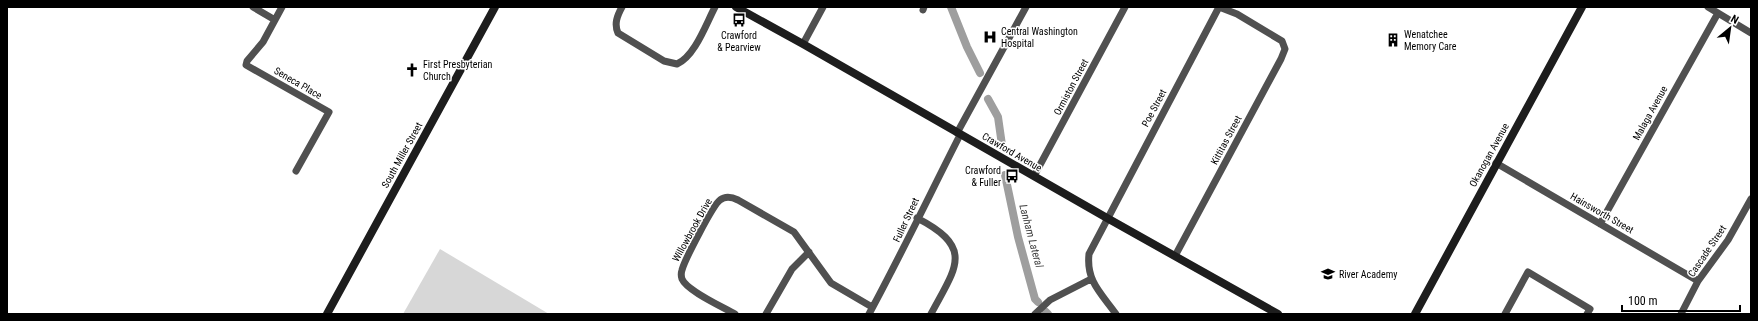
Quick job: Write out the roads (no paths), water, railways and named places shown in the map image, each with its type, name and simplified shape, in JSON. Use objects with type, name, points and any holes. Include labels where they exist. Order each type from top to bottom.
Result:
[{"type":"street","points":[[252,7],[275,20],[282,7]]},
{"type":"street","name":"South Miller Street","points":[[327,314],[495,7]]},
{"type":"street","points":[[622,7],[616,20],[618,33],[664,61],[677,64],[687,58],[692,51],[716,7]]},
{"type":"street","name":"Crawford Avenue","points":[[736,7],[1278,314]]},
{"type":"street","points":[[803,44],[823,7]]},
{"type":"street","name":"Fuller Street","points":[[868,314],[905,247],[959,134],[1026,7]]},
{"type":"street","name":"Ormiston Street","points":[[1034,176],[1125,7]]},
{"type":"street","points":[[1219,7],[1237,14],[1241,7]]},
{"type":"street","name":"Poe Street","points":[[1091,279],[1088,264],[1089,254],[1219,7]]},
{"type":"street","name":"Okanogan Avenue","points":[[1415,314],[1582,7]]},
{"type":"street","points":[[1708,7],[1751,33]]},
{"type":"street","name":"Malaga Avenue","points":[[1600,224],[1718,13]]},
{"type":"street","name":"Kittitas Street","points":[[1175,256],[1284,53],[1284,45],[1282,42],[1237,14]]},
{"type":"street","name":"Seneca Place","points":[[275,20],[263,42],[247,61],[246,65],[329,112],[296,171]]},
{"type":"street","name":"Hainsworth Street","points":[[1496,163],[1698,281]]},
{"type":"street","name":"Willowbrook Drive","points":[[735,314],[688,287],[681,278],[684,263],[718,201],[730,197],[738,200],[794,232],[831,283],[872,307]]},
{"type":"street","name":"Cascade Street","points":[[1681,314],[1698,281],[1728,240],[1751,199]]},
{"type":"street","points":[[918,218],[933,226],[946,236],[955,255],[953,272],[931,314]]},
{"type":"street","points":[[766,314],[795,264],[809,252]]},
{"type":"street","points":[[1505,314],[1528,272],[1590,309],[1587,314]]},
{"type":"street","points":[[1035,314],[1050,300],[1091,279],[1116,314]]},
{"type":"waterway","points":[[951,7],[967,47],[980,73]]},
{"type":"waterway","points":[[988,99],[998,117],[1002,145]]},
{"type":"waterway","name":"Lanham Lateral","points":[[1005,175],[1018,237],[1035,299],[1038,302]]},
{"type":"place","name":"Crawford & Pearview","points":[[739,20]]},
{"type":"place","name":"Central Washington Hospital","points":[[990,37]]},
{"type":"place","name":"Wenatchee Memory Care","points":[[1393,40]]},
{"type":"place","name":"First Presbyterian Church","points":[[412,70]]},
{"type":"place","name":"Crawford & Fuller","points":[[1012,176]]},
{"type":"place","name":"River Academy","points":[[1328,274]]}]
